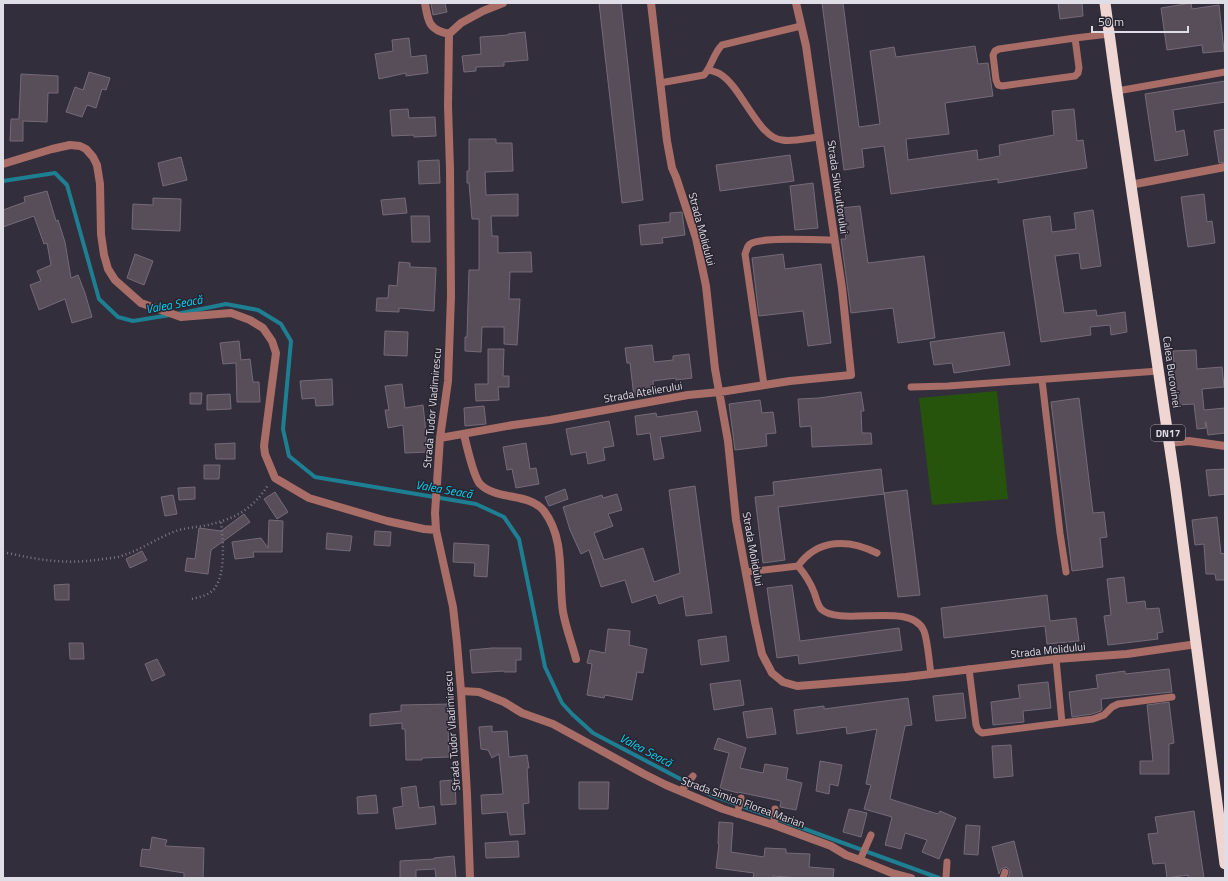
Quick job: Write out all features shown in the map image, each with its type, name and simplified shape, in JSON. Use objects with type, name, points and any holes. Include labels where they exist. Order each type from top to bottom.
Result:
[{"type":"highway","name":"Calea Bucovinei","points":[[1105,3],[1130,185],[1169,443],[1197,644],[1225,864]]},
{"type":"street","points":[[425,3],[428,19],[434,28],[439,32],[449,34],[462,23],[483,11],[503,3]]},
{"type":"street","name":"Strada Molidului","points":[[651,3],[667,141],[672,168],[696,238],[706,286],[715,369],[728,441],[736,520],[762,654],[772,673],[783,682],[797,686],[906,677],[1056,659],[1127,654],[1197,644]]},
{"type":"street","name":"Strada Silvicultorului","points":[[796,3],[819,137],[842,288],[851,375]]},
{"type":"street","name":"Strada Tudor Vladimirescu","points":[[449,34],[448,106],[450,169],[450,296],[448,381],[440,438],[435,513],[436,530],[453,607],[461,691],[470,878]]},
{"type":"street","points":[[3,164],[70,145],[80,146],[86,149],[93,157],[97,165],[99,178],[101,234],[104,255],[108,269],[115,280],[141,303],[181,317],[230,313],[250,320],[263,328],[272,341],[276,353],[264,446],[265,454],[275,478],[309,498],[387,521],[436,530]]},
{"type":"street","points":[[1130,185],[1225,167]]},
{"type":"street","name":"Strada Atelierului","points":[[440,438],[688,395],[720,392],[764,384],[851,375]]},
{"type":"street","points":[[464,435],[473,467],[480,484],[491,490],[538,505],[552,527],[561,566],[563,612],[576,659]]},
{"type":"street","points":[[1169,443],[1189,442],[1225,446]]},
{"type":"street","name":"Strada Simion Florea Marian","points":[[461,691],[479,692],[504,702],[522,713],[553,724],[644,774],[683,788],[737,814],[774,825],[831,846],[846,855],[861,857],[892,873],[911,878]]},
{"type":"lane","points":[[660,83],[704,74],[708,70],[715,51],[722,46],[801,26]]},
{"type":"lane","points":[[1075,38],[1079,68],[1078,73],[1075,76],[1002,86],[998,85],[993,55],[995,51],[999,49],[1075,38],[1109,34]]},
{"type":"lane","points":[[708,70],[720,74],[731,83],[760,124],[771,136],[782,141],[819,137]]},
{"type":"lane","points":[[1117,91],[1225,72]]},
{"type":"lane","points":[[764,384],[745,254],[747,247],[752,243],[770,241],[834,240]]},
{"type":"lane","points":[[910,387],[1042,380],[1158,371]]},
{"type":"lane","points":[[1042,380],[1066,572]]},
{"type":"lane","points":[[746,572],[798,566],[804,557],[816,549],[830,544],[855,544],[866,547],[877,553]]},
{"type":"lane","points":[[798,566],[805,574],[815,594],[818,604],[822,609],[828,612],[843,616],[884,615],[911,618],[920,624],[924,632],[931,674]]},
{"type":"lane","points":[[1056,659],[1062,723]]},
{"type":"lane","points":[[969,669],[976,725],[978,730],[982,733],[1093,719],[1104,715],[1112,707],[1125,702],[1172,697]]},
{"type":"lane","points":[[683,788],[693,776]]},
{"type":"lane","points":[[737,814],[741,798]]},
{"type":"lane","points":[[774,825],[775,809]]},
{"type":"lane","points":[[861,857],[871,836]]},
{"type":"lane","points":[[946,878],[947,862]]},
{"type":"path","points":[[3,552],[67,563],[101,560],[122,556],[143,548],[163,536],[180,530],[221,522],[235,517],[250,507],[264,493],[270,482],[275,478]]},
{"type":"path","points":[[192,599],[206,595],[214,588],[219,577],[223,541],[221,522]]},
{"type":"green space","points":[[997,391],[1008,499],[932,505],[919,398]]},
{"type":"building","points":[[431,3],[445,3],[447,12],[433,15]]},
{"type":"building","points":[[599,3],[621,3],[643,200],[622,203]]},
{"type":"building","points":[[822,3],[843,3],[859,127],[880,124],[870,51],[894,47],[896,57],[975,46],[978,64],[988,63],[993,96],[945,103],[949,134],[906,139],[908,160],[977,150],[978,160],[1000,156],[999,145],[1054,135],[1052,111],[1074,109],[1077,141],[1083,140],[1087,168],[998,183],[998,179],[891,194],[884,146],[862,149],[864,167],[844,170]]},
{"type":"building","points":[[1058,3],[1082,3],[1083,16],[1060,19]]},
{"type":"building","points":[[1191,3],[1192,9],[1219,5],[1224,51],[1203,53],[1202,45],[1167,50],[1161,8]]},
{"type":"building","points":[[525,32],[528,60],[504,62],[504,66],[476,67],[476,71],[464,72],[462,56],[481,54],[480,37]]},
{"type":"building","points":[[409,38],[411,57],[426,55],[428,73],[406,76],[406,73],[379,79],[375,54],[393,51],[392,40]]},
{"type":"building","points":[[89,72],[110,78],[106,90],[102,89],[96,108],[87,105],[82,117],[66,112],[75,87],[83,90]]},
{"type":"building","points":[[21,74],[58,76],[58,93],[48,93],[47,122],[23,121],[23,141],[10,141],[11,119],[19,119]]},
{"type":"building","points":[[1225,81],[1225,102],[1173,110],[1176,132],[1184,130],[1188,155],[1155,161],[1145,94]]},
{"type":"building","points":[[408,109],[409,118],[435,117],[436,136],[392,136],[390,110]]},
{"type":"building","points":[[1225,129],[1225,162],[1219,163],[1214,131]]},
{"type":"building","points":[[469,139],[496,139],[496,143],[512,143],[513,171],[485,172],[486,195],[518,194],[518,216],[491,216],[492,236],[498,236],[498,253],[531,252],[532,272],[510,272],[509,299],[520,299],[517,345],[504,344],[504,327],[482,327],[481,352],[465,351],[465,337],[467,337],[469,270],[479,270],[479,219],[472,219],[469,183],[467,183],[467,171],[469,171]]},
{"type":"building","points":[[790,155],[794,181],[720,191],[716,165]]},
{"type":"building","points":[[181,157],[187,180],[163,186],[158,163]]},
{"type":"building","points":[[439,160],[440,183],[419,184],[418,161]]},
{"type":"building","points":[[813,183],[818,228],[795,230],[790,186]]},
{"type":"building","points":[[47,191],[56,221],[58,220],[65,242],[71,278],[78,275],[92,317],[72,323],[65,299],[39,310],[30,285],[41,281],[37,271],[51,265],[47,243],[44,244],[34,216],[3,227],[3,210],[25,202],[24,197]]},
{"type":"building","points":[[1204,194],[1207,222],[1212,221],[1215,243],[1188,247],[1181,197]]},
{"type":"building","points":[[153,198],[181,199],[180,231],[132,229],[133,204],[153,205]]},
{"type":"building","points":[[405,198],[407,213],[383,215],[381,200]]},
{"type":"building","points":[[860,206],[868,263],[924,256],[935,338],[898,343],[893,308],[851,313],[841,239],[846,239],[841,208]]},
{"type":"building","points":[[1093,210],[1101,266],[1081,269],[1079,253],[1055,256],[1064,313],[1096,310],[1097,316],[1125,312],[1127,332],[1111,335],[1110,325],[1090,327],[1091,335],[1041,342],[1023,220],[1050,216],[1052,232],[1076,229],[1074,213]]},
{"type":"building","points":[[682,212],[685,235],[662,238],[663,243],[641,245],[639,225],[670,222],[670,213]]},
{"type":"building","points":[[411,216],[429,216],[430,242],[412,242]]},
{"type":"building","points":[[135,254],[153,261],[144,285],[127,278]]},
{"type":"building","points":[[783,254],[785,269],[821,264],[831,343],[808,346],[803,311],[759,316],[752,258]]},
{"type":"building","points":[[399,262],[410,263],[410,267],[436,268],[434,311],[399,308],[399,312],[376,311],[377,298],[388,298],[389,285],[397,286]]},
{"type":"building","points":[[385,331],[408,332],[407,356],[384,355]]},
{"type":"building","points":[[1004,332],[1010,365],[954,373],[952,363],[934,365],[930,342]]},
{"type":"building","points":[[239,341],[241,360],[250,359],[253,382],[259,382],[260,402],[237,402],[236,363],[223,364],[220,343]]},
{"type":"building","points":[[652,345],[654,362],[673,360],[673,356],[689,354],[692,378],[676,380],[676,378],[653,381],[654,394],[634,397],[630,363],[627,363],[625,348]]},
{"type":"building","points":[[488,349],[504,349],[503,376],[509,376],[509,387],[498,387],[499,400],[476,401],[475,384],[488,384]]},
{"type":"building","points":[[1196,350],[1197,369],[1222,367],[1224,387],[1202,389],[1204,410],[1225,408],[1225,433],[1208,435],[1206,422],[1206,428],[1197,429],[1194,404],[1177,405],[1173,351]]},
{"type":"building","points":[[332,379],[333,405],[316,406],[315,398],[302,399],[300,381]]},
{"type":"building","points":[[402,384],[405,408],[423,405],[427,452],[405,453],[403,425],[388,428],[385,410],[389,410],[385,386]]},
{"type":"building","points":[[861,392],[864,411],[861,411],[862,433],[871,433],[872,444],[812,447],[811,426],[800,427],[798,399],[819,398]]},
{"type":"building","points":[[190,393],[202,393],[201,404],[190,404]]},
{"type":"building","points":[[230,394],[231,409],[207,410],[207,395]]},
{"type":"building","points":[[1079,398],[1093,513],[1104,512],[1107,537],[1100,538],[1103,567],[1072,571],[1051,402]]},
{"type":"building","points":[[760,400],[762,413],[773,412],[776,433],[766,434],[767,446],[735,450],[729,404]]},
{"type":"building","points":[[484,406],[486,424],[465,426],[464,408]]},
{"type":"building","points":[[697,411],[701,431],[660,437],[664,458],[654,460],[650,433],[637,435],[635,416],[656,413],[657,417]]},
{"type":"building","points":[[609,421],[614,446],[603,448],[605,460],[588,464],[586,452],[571,455],[566,429]]},
{"type":"building","points":[[235,443],[235,459],[216,459],[215,444]]},
{"type":"building","points":[[526,443],[530,469],[536,468],[539,484],[516,488],[512,469],[507,470],[503,447]]},
{"type":"building","points":[[204,465],[220,465],[219,479],[204,479]]},
{"type":"building","points":[[881,469],[884,494],[778,507],[785,560],[763,563],[755,497],[774,495],[773,482]]},
{"type":"building","points":[[1225,469],[1225,494],[1209,496],[1206,470]]},
{"type":"building","points":[[695,486],[712,613],[686,616],[683,596],[659,604],[656,595],[632,603],[625,580],[601,587],[589,550],[581,554],[570,530],[563,507],[602,495],[603,498],[617,494],[622,510],[608,514],[613,526],[594,533],[604,560],[643,548],[654,582],[680,573],[669,490]]},
{"type":"building","points":[[195,487],[195,499],[179,500],[178,488]]},
{"type":"building","points":[[565,489],[568,499],[549,506],[545,497]]},
{"type":"building","points":[[907,490],[920,595],[898,597],[884,493]]},
{"type":"building","points":[[275,492],[288,512],[277,519],[264,499]]},
{"type":"building","points":[[173,495],[177,514],[165,516],[161,497]]},
{"type":"building","points":[[244,514],[250,522],[211,550],[208,574],[185,571],[187,558],[195,559],[199,528],[221,531]]},
{"type":"building","points":[[1217,517],[1221,554],[1225,553],[1225,580],[1216,580],[1215,574],[1206,574],[1204,544],[1195,545],[1192,520]]},
{"type":"building","points":[[269,520],[283,521],[282,552],[253,552],[254,557],[235,559],[232,542],[261,538],[268,548]]},
{"type":"building","points":[[375,531],[391,532],[390,546],[374,545]]},
{"type":"building","points":[[327,533],[352,536],[350,551],[326,549]]},
{"type":"building","points":[[454,543],[489,545],[487,577],[474,576],[475,563],[453,562]]},
{"type":"building","points":[[142,551],[147,560],[130,568],[126,559]]},
{"type":"building","points":[[1124,577],[1127,603],[1145,601],[1146,609],[1159,608],[1163,632],[1157,633],[1158,639],[1108,645],[1104,616],[1111,615],[1107,579]]},
{"type":"building","points":[[69,584],[69,600],[55,600],[54,585]]},
{"type":"building","points":[[792,585],[800,641],[899,628],[902,650],[799,664],[798,655],[777,658],[767,588]]},
{"type":"building","points":[[1047,595],[1050,621],[1076,618],[1079,641],[1047,644],[1045,626],[944,638],[941,608]]},
{"type":"building","points":[[608,629],[630,631],[629,645],[647,649],[643,673],[637,672],[632,700],[605,695],[604,698],[587,695],[592,664],[587,663],[590,650],[605,653]]},
{"type":"building","points":[[726,636],[729,661],[701,665],[698,640]]},
{"type":"building","points":[[69,643],[83,643],[84,659],[70,659]]},
{"type":"building","points":[[521,648],[521,660],[516,660],[516,672],[504,671],[472,673],[470,650]]},
{"type":"building","points":[[157,659],[165,675],[152,681],[145,664]]},
{"type":"building","points":[[1169,669],[1172,692],[1101,699],[1101,711],[1072,717],[1069,692],[1098,688],[1096,675],[1125,671],[1125,674]]},
{"type":"building","points":[[740,680],[744,705],[714,710],[710,684]]},
{"type":"building","points":[[1048,682],[1051,708],[1023,711],[1024,722],[993,725],[991,702],[1020,698],[1018,685]]},
{"type":"building","points":[[963,693],[966,718],[936,721],[933,696]]},
{"type":"building","points":[[908,698],[912,725],[905,726],[890,799],[938,814],[940,811],[956,818],[939,859],[922,852],[927,840],[905,833],[901,849],[885,845],[892,817],[864,809],[871,785],[866,784],[877,729],[847,734],[846,727],[797,734],[794,710],[824,706],[824,709]]},
{"type":"building","points":[[1169,702],[1174,743],[1169,744],[1169,774],[1140,774],[1140,761],[1153,761],[1147,705]]},
{"type":"building","points":[[451,704],[451,725],[448,725],[449,757],[406,760],[405,729],[402,729],[402,723],[370,726],[370,714],[401,711],[401,705]]},
{"type":"building","points":[[772,708],[776,734],[747,738],[743,712]]},
{"type":"building","points":[[492,726],[492,732],[507,731],[509,757],[527,755],[529,768],[527,768],[529,803],[523,804],[525,834],[510,835],[507,812],[482,814],[481,795],[503,794],[499,754],[492,758],[488,750],[481,749],[479,727]]},
{"type":"building","points":[[718,738],[746,748],[740,768],[763,773],[765,764],[788,768],[786,779],[802,783],[796,810],[780,807],[781,801],[720,788],[729,753],[714,749]]},
{"type":"building","points":[[1011,745],[1013,776],[994,778],[992,746]]},
{"type":"building","points":[[820,761],[842,765],[838,786],[830,784],[829,794],[816,791]]},
{"type":"building","points":[[455,780],[456,804],[441,805],[440,781]]},
{"type":"building","points":[[579,782],[609,782],[608,809],[579,809]]},
{"type":"building","points":[[416,786],[419,808],[434,806],[436,824],[396,829],[393,808],[403,806],[401,788]]},
{"type":"building","points":[[376,795],[378,813],[358,814],[357,797]]},
{"type":"building","points":[[849,809],[867,813],[861,837],[843,832]]},
{"type":"building","points":[[1194,811],[1204,878],[1188,878],[1188,875],[1167,878],[1165,863],[1153,864],[1148,834],[1158,833],[1155,817]]},
{"type":"building","points":[[719,822],[733,823],[731,852],[764,857],[765,848],[786,849],[786,853],[810,854],[809,867],[834,869],[833,878],[773,876],[773,878],[753,878],[754,873],[716,868],[719,844]]},
{"type":"building","points":[[966,825],[980,826],[978,855],[964,854]]},
{"type":"building","points":[[152,837],[167,840],[165,846],[204,848],[203,878],[184,878],[184,873],[140,866],[142,849],[150,850]]},
{"type":"building","points":[[518,841],[519,857],[486,858],[485,843]]},
{"type":"building","points":[[1014,841],[1023,878],[1008,878],[1010,871],[1006,867],[1001,869],[999,874],[992,847]]},
{"type":"building","points":[[454,856],[456,878],[436,878],[435,869],[416,870],[416,878],[400,878],[400,861]]},
{"type":"waterway","name":"Valea Seacă","points":[[3,181],[55,173],[67,185],[99,299],[118,317],[133,321],[170,315]]},
{"type":"waterway","name":"Valea Seacă","points":[[177,314],[226,304],[258,310],[281,324],[291,341],[283,429],[289,456],[315,477],[476,504],[504,517],[519,539],[545,667],[562,703],[593,733],[709,794],[939,878]]}]
